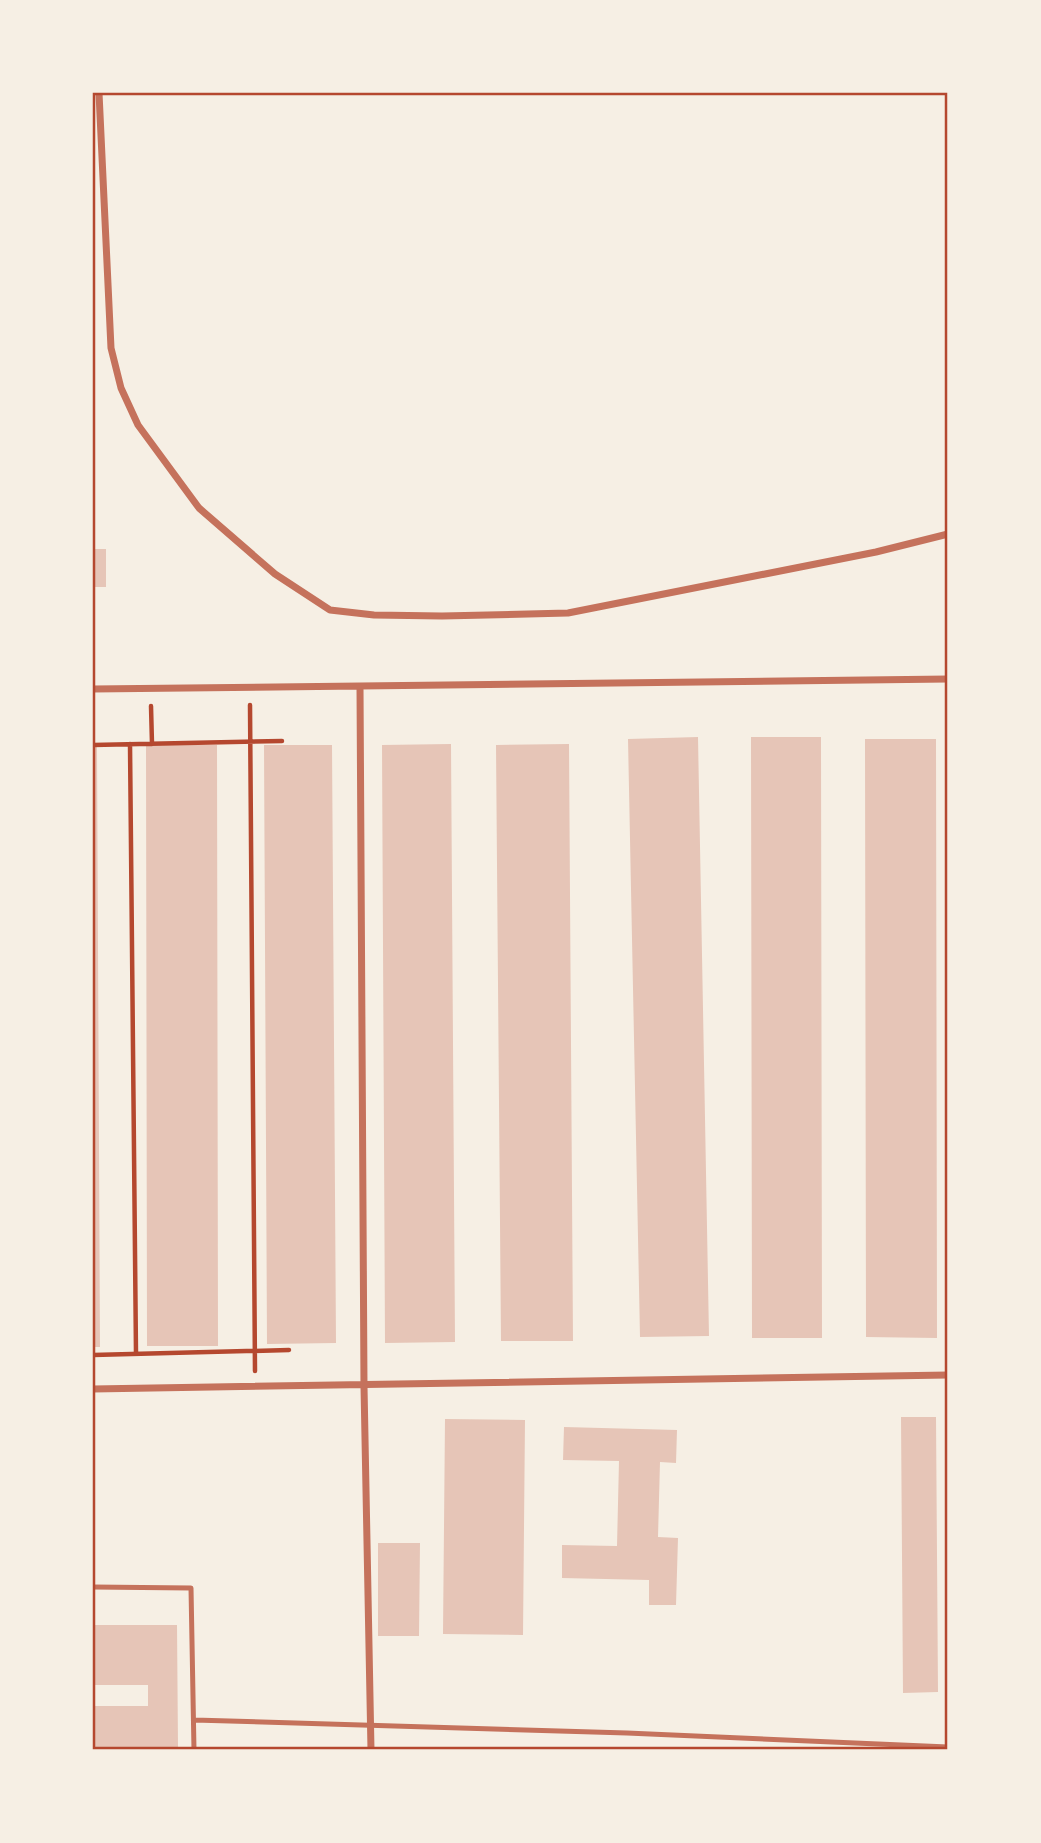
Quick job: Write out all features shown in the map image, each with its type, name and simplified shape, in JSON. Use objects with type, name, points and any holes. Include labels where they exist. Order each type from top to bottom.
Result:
[{"type":"street","points":[[99,93],[111,348],[121,388],[138,425],[199,508],[275,574],[330,610],[374,615],[442,616],[568,613],[876,552],[948,534]]},
{"type":"street","points":[[93,689],[948,679]]},
{"type":"street","points":[[360,686],[364,1386],[372,1750]]},
{"type":"street","points":[[93,1389],[948,1375]]},
{"type":"lane","points":[[93,1587],[191,1588],[194,1750]]},
{"type":"lane","points":[[194,1720],[948,1747]]},
{"type":"path","points":[[250,687],[256,1386]]},
{"type":"path","points":[[150,688],[152,744]]},
{"type":"path","points":[[93,745],[282,741]]},
{"type":"path","points":[[130,744],[136,1354]]},
{"type":"path","points":[[93,1355],[289,1350]]},
{"type":"building","points":[[93,549],[106,549],[106,587],[93,587]]},
{"type":"building","points":[[698,737],[709,1336],[640,1337],[628,739]]},
{"type":"building","points":[[751,737],[821,737],[822,1338],[752,1338]]},
{"type":"building","points":[[865,739],[936,739],[937,1338],[866,1337]]},
{"type":"building","points":[[451,744],[455,1342],[385,1343],[382,745]]},
{"type":"building","points":[[569,744],[573,1341],[501,1341],[496,745]]},
{"type":"building","points":[[146,745],[217,745],[218,1346],[147,1346]]},
{"type":"building","points":[[264,745],[332,745],[336,1343],[267,1344]]},
{"type":"building","points":[[93,747],[97,747],[100,1347],[93,1347]]},
{"type":"building","points":[[901,1417],[936,1417],[938,1692],[903,1693]]},
{"type":"building","points":[[445,1419],[525,1420],[523,1635],[443,1634]]},
{"type":"building","points":[[564,1427],[677,1430],[676,1463],[660,1462],[658,1537],[678,1538],[676,1605],[649,1605],[649,1580],[562,1578],[562,1545],[617,1546],[619,1461],[563,1460]]},
{"type":"building","points":[[378,1543],[420,1543],[419,1636],[378,1636]]},
{"type":"building","points":[[93,1625],[177,1625],[178,1747],[93,1747],[93,1706],[148,1706],[148,1685],[93,1685]]}]
